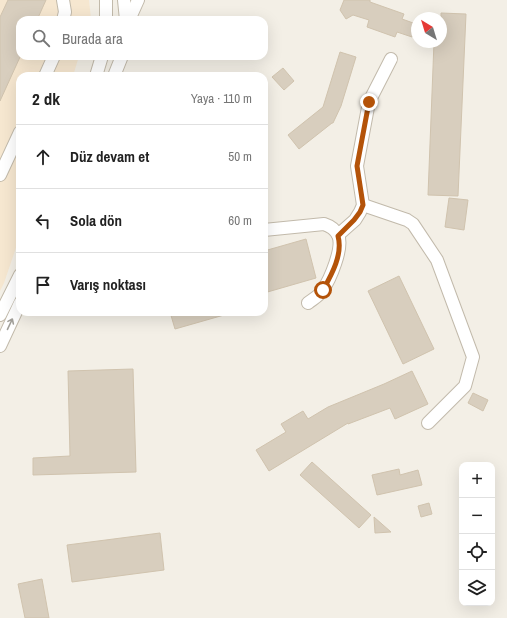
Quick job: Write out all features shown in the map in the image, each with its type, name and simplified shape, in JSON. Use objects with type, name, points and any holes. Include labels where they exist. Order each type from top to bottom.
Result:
[{"type":"street","points":[[63,0],[65,12],[64,16]]},
{"type":"street","points":[[106,0],[106,16]]},
{"type":"street","points":[[124,0],[127,16]]},
{"type":"street","points":[[130,16],[138,0]]},
{"type":"street","points":[[338,236],[354,220],[363,205],[357,166],[369,102],[391,59]]},
{"type":"street","points":[[48,72],[52,60]]},
{"type":"street","points":[[97,72],[101,60]]},
{"type":"street","points":[[116,72],[120,60]]},
{"type":"street","points":[[0,175],[16,141]]},
{"type":"street","points":[[363,205],[407,220],[413,224],[437,260],[473,357],[465,386],[428,423]]},
{"type":"street","points":[[268,230],[324,224],[332,226],[338,236],[340,242],[333,272],[319,295],[308,303]]},
{"type":"street","points":[[0,315],[16,283]]},
{"type":"street","points":[[0,346],[16,312]]},
{"type":"shaded area","points":[[0,0],[89,0],[91,16],[16,16],[16,60],[78,60],[74,72],[16,72],[16,248],[0,291]]},
{"type":"building","points":[[8,0],[46,0],[39,16],[16,16],[16,60],[19,60],[0,101],[0,17]]},
{"type":"building","points":[[344,0],[370,0],[370,2],[404,14],[402,19],[411,22],[411,37],[397,32],[395,37],[367,27],[369,20],[353,15],[346,19],[340,10]]},
{"type":"building","points":[[447,13],[466,14],[458,196],[428,195],[434,48],[447,48]]},
{"type":"building","points":[[340,52],[356,57],[341,106],[333,123],[299,149],[288,135],[323,107]]},
{"type":"building","points":[[283,68],[294,81],[284,90],[272,77]]},
{"type":"building","points":[[449,198],[468,200],[464,230],[445,227]]},
{"type":"building","points":[[306,239],[316,278],[268,292],[268,250]]},
{"type":"building","points":[[399,276],[434,349],[403,364],[368,291]]},
{"type":"building","points":[[171,316],[220,316],[175,329]]},
{"type":"building","points":[[133,369],[136,472],[33,475],[33,458],[70,456],[68,371]]},
{"type":"building","points":[[412,371],[428,404],[395,419],[390,408],[348,423],[269,471],[256,450],[286,432],[281,424],[303,411],[308,419],[328,407]]},
{"type":"building","points":[[473,393],[488,400],[483,411],[468,403]]},
{"type":"building","points":[[312,462],[371,515],[359,528],[300,475]]},
{"type":"building","points":[[399,469],[400,475],[418,470],[422,485],[377,495],[372,475]]},
{"type":"building","points":[[429,503],[432,514],[421,517],[418,506]]},
{"type":"building","points":[[374,517],[391,532],[375,533]]},
{"type":"building","points":[[160,533],[164,570],[72,582],[67,545]]},
{"type":"building","points":[[42,579],[49,618],[25,618],[18,584]]},
{"type":"route","points":[[323,290],[333,272],[340,242],[338,236],[354,220],[363,205],[357,166],[369,102]]}]
